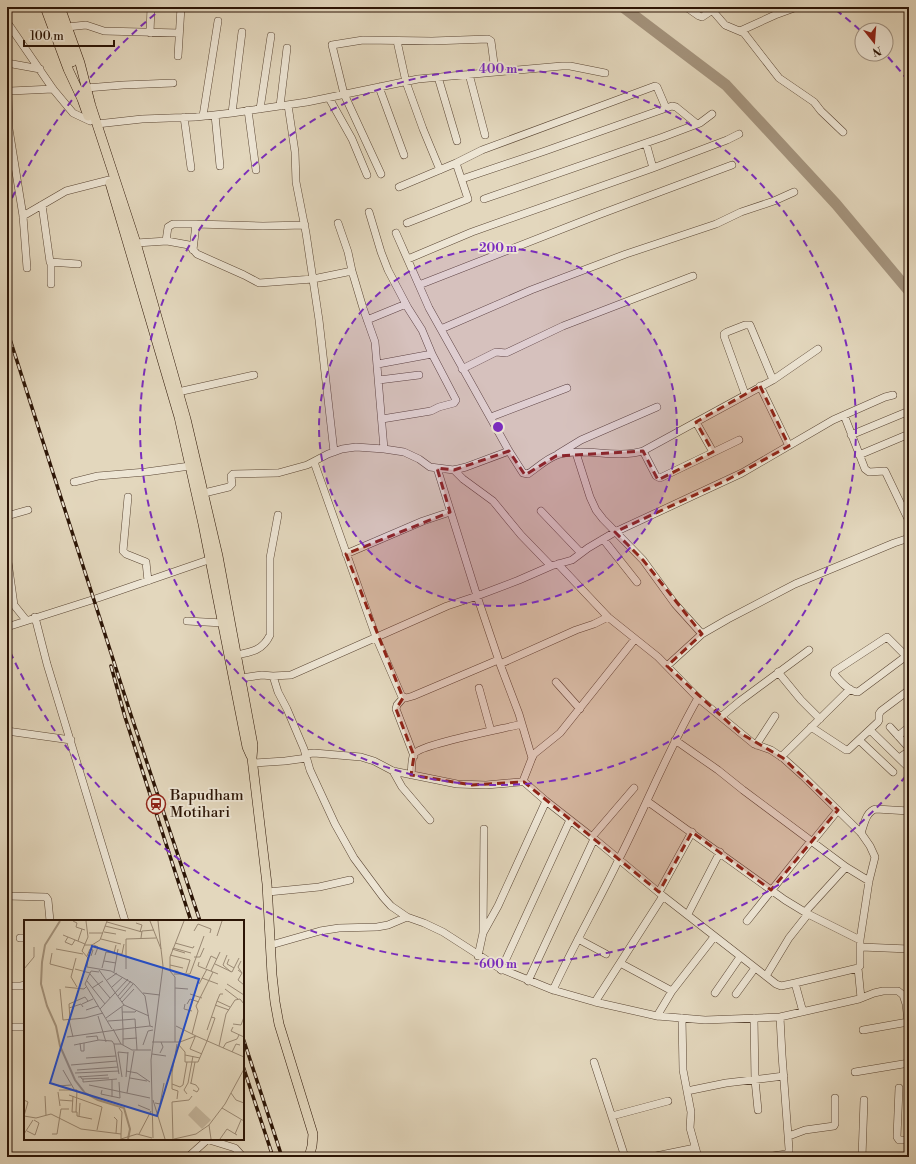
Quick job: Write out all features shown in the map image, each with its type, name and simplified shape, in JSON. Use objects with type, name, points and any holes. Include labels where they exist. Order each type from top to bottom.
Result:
[{"type":"main road","points":[[45,7],[68,69],[83,86]]},
{"type":"main road","points":[[52,7],[77,77],[83,86]]},
{"type":"main road","points":[[60,7],[80,63],[83,86],[109,180],[179,417],[203,524],[237,655],[253,746],[252,761],[268,892],[274,996],[279,1024],[313,1134],[309,1157]]},
{"type":"main road","points":[[93,122],[136,244],[186,419],[204,493],[223,623],[247,747],[252,761]]},
{"type":"street","points":[[64,17],[65,7]]},
{"type":"street","points":[[150,32],[152,7]]},
{"type":"street","points":[[178,56],[181,7]]},
{"type":"street","points":[[686,7],[700,17],[715,8],[725,25],[746,35],[779,78],[814,102],[821,111],[844,132]]},
{"type":"street","points":[[740,31],[797,7]]},
{"type":"street","points":[[203,116],[218,21]]},
{"type":"street","points":[[7,22],[53,89],[73,113],[93,122],[184,118],[232,113],[329,98],[406,82],[495,71],[570,66],[604,73]]},
{"type":"street","points":[[67,27],[86,25],[104,31],[179,33]]},
{"type":"street","points":[[232,113],[242,32]]},
{"type":"street","points":[[260,109],[271,36]]},
{"type":"street","points":[[381,174],[344,94],[332,45],[363,40],[432,41],[489,39],[491,41],[495,71]]},
{"type":"street","points":[[397,41],[406,82],[440,170]]},
{"type":"street","points":[[287,48],[284,105],[295,152],[296,182],[305,226],[313,279],[334,452]]},
{"type":"street","points":[[7,63],[40,69]]},
{"type":"street","points":[[469,74],[485,135]]},
{"type":"street","points":[[438,77],[457,141]]},
{"type":"street","points":[[83,86],[173,83]]},
{"type":"street","points":[[399,187],[456,163],[482,150],[655,86],[658,88],[666,108]]},
{"type":"street","points":[[379,87],[404,155]]},
{"type":"street","points":[[27,268],[23,216],[8,129],[9,92],[53,89]]},
{"type":"street","points":[[329,98],[352,139],[367,175]]},
{"type":"street","points":[[462,179],[666,108],[675,106],[697,124]]},
{"type":"street","points":[[248,110],[256,170]]},
{"type":"street","points":[[484,198],[646,143],[697,124],[712,114]]},
{"type":"street","points":[[215,115],[220,166]]},
{"type":"street","points":[[184,118],[191,168]]},
{"type":"street","points":[[408,259],[472,232],[653,168],[739,134]]},
{"type":"street","points":[[646,143],[653,168]]},
{"type":"street","points":[[407,223],[468,199],[456,163]]},
{"type":"street","points":[[419,285],[598,215],[732,165]]},
{"type":"street","points":[[23,216],[66,191],[109,180]]},
{"type":"street","points":[[441,329],[531,290],[626,254],[716,224],[741,212],[774,201],[794,192]]},
{"type":"street","points":[[42,205],[51,262],[51,284]]},
{"type":"street","points":[[369,212],[385,263],[406,304],[422,330],[432,354],[456,399],[456,402],[431,411],[382,419]]},
{"type":"street","points":[[338,223],[375,342],[384,449]]},
{"type":"street","points":[[193,250],[196,224]]},
{"type":"street","points":[[166,240],[168,227],[170,225],[305,226]]},
{"type":"street","points":[[396,233],[429,308],[523,473],[528,474],[581,440],[657,407]]},
{"type":"street","points":[[136,244],[166,240],[189,245],[200,256],[259,283],[313,279],[352,271]]},
{"type":"street","points":[[51,262],[78,264]]},
{"type":"street","points":[[462,368],[496,352],[506,353],[563,326],[693,276]]},
{"type":"street","points":[[367,320],[406,304]]},
{"type":"street","points":[[746,394],[725,338],[724,334],[727,332],[745,325],[750,325],[773,380]]},
{"type":"street","points":[[556,456],[576,453],[628,454],[643,451],[773,380],[818,349]]},
{"type":"street","points":[[378,364],[432,354]]},
{"type":"street","points":[[178,392],[254,375]]},
{"type":"street","points":[[379,380],[418,375]]},
{"type":"street","points":[[760,386],[788,446]]},
{"type":"street","points":[[491,417],[567,388]]},
{"type":"street","points":[[241,678],[262,675],[291,675],[448,606],[519,580],[554,565],[572,560],[602,539],[615,532],[727,480],[844,415],[893,395]]},
{"type":"street","points":[[851,435],[909,411]]},
{"type":"street","points":[[844,415],[864,469],[867,472],[885,471],[909,521]]},
{"type":"street","points":[[696,422],[713,452]]},
{"type":"street","points":[[859,454],[909,434]]},
{"type":"street","points":[[643,451],[658,478],[739,440]]},
{"type":"street","points":[[204,493],[229,487],[231,485],[231,476],[233,474],[278,473],[314,462],[342,449],[384,449],[404,452],[419,459],[430,467],[454,470],[510,451]]},
{"type":"street","points":[[576,453],[594,505],[599,515],[643,560],[675,604],[702,634]]},
{"type":"street","points":[[314,462],[376,637],[401,695],[404,697]]},
{"type":"street","points":[[74,482],[98,476],[146,472],[190,466]]},
{"type":"street","points":[[437,468],[477,596],[522,724],[532,758]]},
{"type":"street","points":[[454,470],[463,479],[493,501],[521,535],[608,617],[668,666],[698,698],[756,745],[771,750],[781,757],[803,776],[861,833],[870,846],[875,857],[869,881],[860,944],[860,964],[858,968],[861,998]]},
{"type":"street","points":[[128,497],[123,551],[126,554],[146,562],[148,581]]},
{"type":"street","points":[[7,516],[28,510]]},
{"type":"street","points":[[541,511],[581,553]]},
{"type":"street","points":[[346,554],[424,521],[450,512]]},
{"type":"street","points":[[237,655],[257,650],[267,640],[270,634],[270,558],[278,515]]},
{"type":"street","points":[[602,539],[637,582]]},
{"type":"street","points":[[668,666],[702,634],[795,584],[894,543],[908,541]]},
{"type":"street","points":[[7,555],[14,605]]},
{"type":"street","points":[[7,627],[213,558]]},
{"type":"street","points":[[7,600],[14,605],[26,620]]},
{"type":"street","points":[[35,617],[47,664],[125,920]]},
{"type":"street","points":[[411,775],[414,756],[396,709],[397,705],[404,697],[420,693],[594,624],[608,617]]},
{"type":"street","points":[[187,621],[223,623]]},
{"type":"street","points":[[887,637],[907,655],[856,692],[850,689],[834,675],[834,671],[887,637]]},
{"type":"street","points":[[523,781],[532,758],[538,751],[556,737],[635,639]]},
{"type":"street","points":[[722,716],[778,672],[809,650]]},
{"type":"street","points":[[778,672],[801,700],[820,719]]},
{"type":"street","points":[[273,676],[278,692],[287,709],[306,756],[310,770],[335,824],[354,858],[383,897],[391,906],[407,917],[443,932],[501,970],[528,981],[595,1002],[657,1016],[705,1020],[780,1017],[861,998],[883,991],[900,992],[903,995],[906,1004],[909,1026],[862,1030]]},
{"type":"street","points":[[556,682],[580,709]]},
{"type":"street","points":[[479,688],[491,731]]},
{"type":"street","points":[[781,757],[850,689]]},
{"type":"street","points":[[811,727],[847,750],[850,749],[879,720],[879,714],[881,711],[909,690]]},
{"type":"street","points":[[553,990],[619,860],[675,740],[698,698]]},
{"type":"street","points":[[756,745],[775,716]]},
{"type":"street","points":[[414,756],[419,750],[522,724]]},
{"type":"street","points":[[890,727],[909,748]]},
{"type":"street","points":[[898,736],[909,727]]},
{"type":"street","points":[[870,730],[909,768]]},
{"type":"street","points":[[7,731],[71,740]]},
{"type":"street","points":[[675,740],[718,770],[846,867],[869,881]]},
{"type":"street","points":[[859,740],[893,772]]},
{"type":"street","points":[[899,758],[909,751]]},
{"type":"street","points":[[252,761],[306,756],[314,753],[361,757],[374,761],[393,772],[453,783],[472,785],[516,783],[523,781]]},
{"type":"street","points":[[393,772],[402,787],[430,820]]},
{"type":"street","points":[[523,781],[661,894],[688,914],[714,937],[778,986],[858,968]]},
{"type":"street","points":[[528,981],[593,838],[634,788]]},
{"type":"street","points":[[483,933],[498,906],[546,801]]},
{"type":"street","points":[[647,801],[771,890],[806,913],[860,944],[909,949]]},
{"type":"street","points":[[747,921],[811,841],[838,810]]},
{"type":"street","points":[[861,833],[869,813],[872,810],[909,811]]},
{"type":"street","points":[[501,970],[570,820]]},
{"type":"street","points":[[478,956],[483,933],[484,829]]},
{"type":"street","points":[[595,1002],[661,894],[692,832]]},
{"type":"street","points":[[688,914],[720,852]]},
{"type":"street","points":[[766,976],[806,913],[846,867]]},
{"type":"street","points":[[268,892],[319,887],[350,880]]},
{"type":"street","points":[[7,896],[46,897],[48,900],[50,920]]},
{"type":"street","points":[[270,945],[320,931],[339,928],[388,925],[407,917]]},
{"type":"street","points":[[657,1016],[672,991],[714,937]]},
{"type":"street","points":[[578,939],[606,954]]},
{"type":"street","points":[[716,993],[740,956]]},
{"type":"street","points":[[620,963],[672,991]]},
{"type":"street","points":[[736,994],[755,968]]},
{"type":"street","points":[[795,982],[803,1012]]},
{"type":"street","points":[[7,986],[24,985]]},
{"type":"street","points":[[766,1157],[787,1153],[789,1150],[780,1017]]},
{"type":"street","points":[[682,1018],[683,1059],[691,1112],[690,1128],[698,1157]]},
{"type":"street","points":[[754,1018],[755,1080],[758,1110]]},
{"type":"street","points":[[7,1027],[24,1027]]},
{"type":"street","points":[[594,1062],[625,1157]]},
{"type":"street","points":[[855,1072],[909,1063]]},
{"type":"street","points":[[687,1091],[726,1083],[784,1076]]},
{"type":"street","points":[[898,1088],[897,1137],[899,1140],[909,1140]]},
{"type":"street","points":[[789,1136],[805,1130],[834,1126],[835,1098]]},
{"type":"street","points":[[862,1157],[864,1100]]},
{"type":"street","points":[[612,1116],[668,1101]]},
{"type":"street","points":[[188,1157],[205,1140]]},
{"type":"street","points":[[209,1140],[234,1148],[244,1157]]},
{"type":"street","points":[[651,1157],[695,1148]]},
{"type":"street","points":[[752,1157],[761,1157]]},
{"type":"highlighted area","points":[[760,386],[789,446],[727,480],[615,532],[643,560],[702,634],[667,666],[740,733],[783,758],[838,810],[771,890],[692,832],[659,892],[524,782],[472,785],[411,775],[414,756],[396,709],[403,698],[346,554],[450,512],[437,468],[454,470],[509,451],[525,475],[556,456],[643,451],[658,480],[713,452],[696,422]]},
{"type":"waterway","points":[[623,7],[726,85],[836,204],[909,291]]},
{"type":"railway","points":[[7,330],[131,715],[200,920]]},
{"type":"railway","points":[[111,666],[125,717],[191,920]]},
{"type":"railway","points":[[244,1041],[282,1157]]},
{"type":"railway","points":[[244,1069],[273,1157]]},
{"type":"place","name":"Bapudham Motihari","points":[[156,804]]}]
